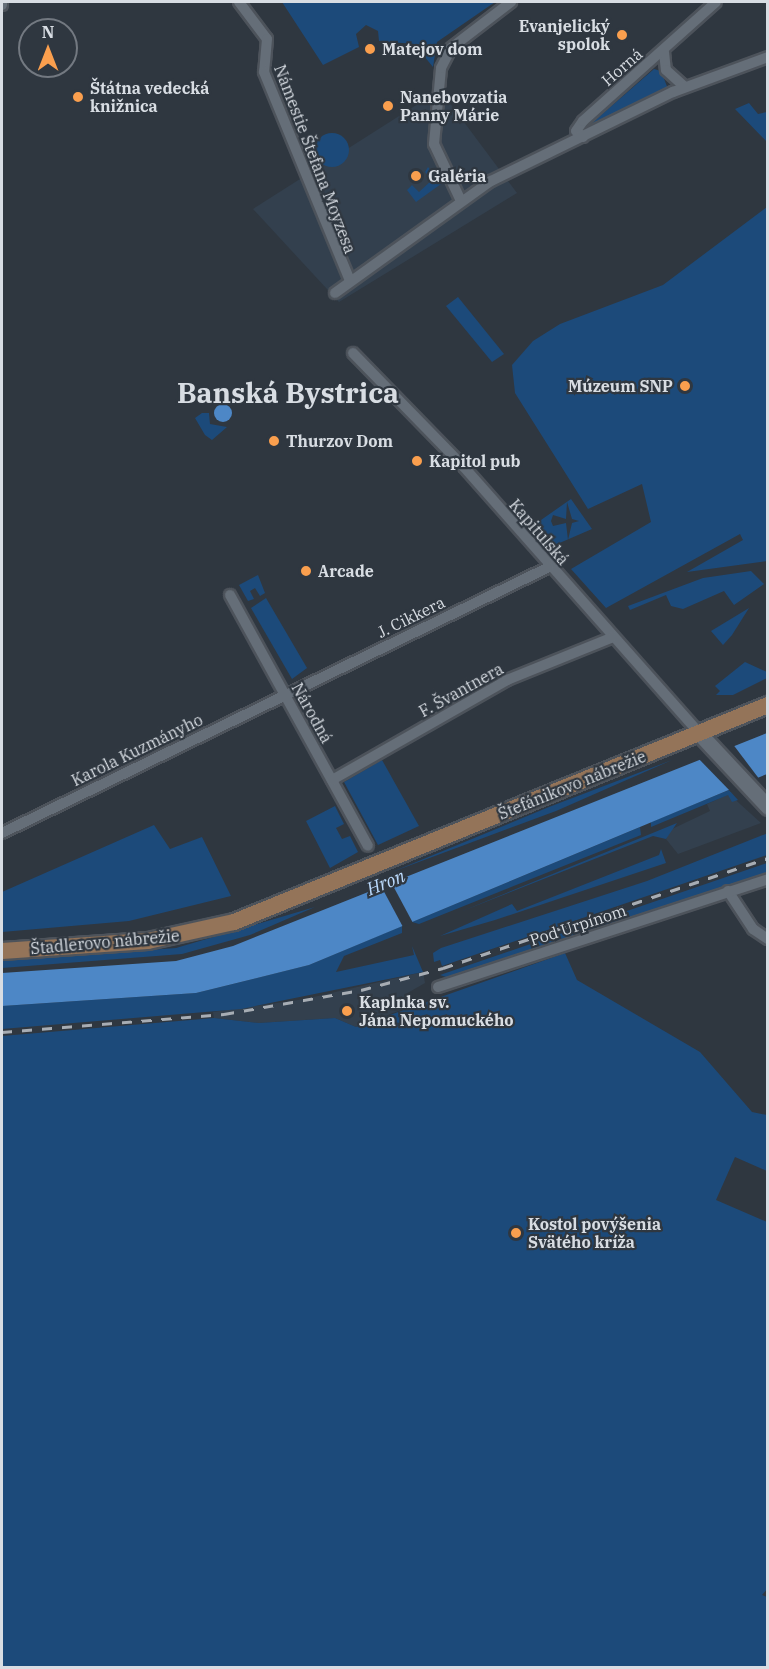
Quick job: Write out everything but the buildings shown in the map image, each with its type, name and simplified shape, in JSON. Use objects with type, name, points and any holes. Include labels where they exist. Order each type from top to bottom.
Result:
[{"type":"main road","name":"Štefánikovo nábrežie","points":[[377,866],[768,705]]},
{"type":"main road","points":[[699,733],[768,807]]},
{"type":"main road","name":"Štadlerovo nábrežie","points":[[2,951],[192,933],[377,866]]},
{"type":"street","name":"Námestie Štefana Moyzesa","points":[[239,2],[268,46],[264,72],[350,281]]},
{"type":"street","points":[[511,2],[446,54],[434,144],[461,201],[685,87],[768,57]]},
{"type":"street","points":[[664,52],[716,2]]},
{"type":"street","name":"Horná","points":[[664,52],[666,70],[685,87]]},
{"type":"street","name":"Horná","points":[[583,137],[576,131],[583,120],[664,52]]},
{"type":"street","name":"Námestie Štefana Moyzesa","points":[[335,293],[461,201]]},
{"type":"street","name":"Kapitulská","points":[[353,353],[463,466],[611,638],[699,733]]},
{"type":"street","name":"J. Cikkera","points":[[285,694],[549,567]]},
{"type":"street","name":"Národná","points":[[230,595],[368,846]]},
{"type":"street","name":"F. Švantnera","points":[[332,780],[507,680],[611,638]]},
{"type":"street","name":"Karola Kuzmányho","points":[[2,833],[285,694]]},
{"type":"street","name":"Pod Urpínom","points":[[438,987],[768,879]]},
{"type":"street","points":[[728,891],[753,929],[768,939]]},
{"type":"shaded area","points":[[282,2],[495,2],[437,42],[433,67],[424,56],[425,45],[379,41],[378,31],[366,25],[356,34],[359,47],[323,65]]},
{"type":"shaded area","points":[[654,69],[661,71],[668,89],[585,129]]},
{"type":"shaded area","points":[[440,90],[517,193],[339,302],[253,209]]},
{"type":"shaded area","points":[[749,103],[758,114],[767,112],[767,142],[735,109]]},
{"type":"shaded area","points":[[332,133],[344,138],[349,150],[344,162],[332,167],[320,162],[315,150],[320,138]]},
{"type":"shaded area","points":[[428,167],[441,184],[416,202],[407,190],[412,185],[419,192],[432,180],[425,172]]},
{"type":"shaded area","points":[[767,207],[767,561],[687,572],[743,540],[740,534],[606,608],[571,569],[651,522],[642,484],[588,509],[515,393],[512,365],[533,341],[560,324],[663,285]]},
{"type":"shaded area","points":[[458,297],[504,354],[492,362],[446,306]]},
{"type":"shaded area","points":[[223,404],[229,407],[232,413],[229,419],[223,422],[217,419],[214,413],[217,407]]},
{"type":"shaded area","points":[[202,413],[209,413],[210,424],[227,427],[212,440],[205,435],[195,418]]},
{"type":"shaded area","points":[[571,499],[592,529],[548,548],[531,527]],"holes":[[[567,502],[572,519],[579,521],[572,523],[568,539],[566,523],[553,526],[551,521],[553,515],[566,519]]]},
{"type":"shaded area","points":[[751,571],[764,584],[734,605],[724,591],[683,609],[671,606],[666,595],[630,610],[628,606],[703,578]]},
{"type":"shaded area","points":[[258,575],[265,593],[260,596],[255,588],[250,591],[254,599],[248,601],[239,585]]},
{"type":"shaded area","points":[[266,598],[307,668],[292,679],[251,608]]},
{"type":"shaded area","points":[[749,608],[732,635],[723,645],[711,631]]},
{"type":"shaded area","points":[[745,662],[767,672],[767,678],[733,695],[716,695],[720,691],[715,686]]},
{"type":"shaded area","points":[[767,733],[767,774],[309,965],[196,993],[2,1006],[2,973],[176,961],[233,946]]},
{"type":"shaded area","points":[[382,760],[419,826],[378,845],[344,782]]},
{"type":"shaded area","points":[[672,760],[556,811],[392,872],[549,807]]},
{"type":"shaded area","points":[[729,790],[738,800],[732,802],[728,795],[651,827],[651,822]]},
{"type":"shaded area","points":[[729,794],[761,823],[678,854],[666,839],[670,830],[710,811],[707,804]]},
{"type":"shaded area","points":[[335,806],[344,824],[336,828],[342,839],[350,836],[358,852],[330,868],[306,821]]},
{"type":"shaded area","points":[[677,823],[666,839],[653,836],[460,912]]},
{"type":"shaded area","points":[[154,825],[170,849],[202,837],[231,896],[129,921],[2,932],[2,892]]},
{"type":"shaded area","points":[[640,827],[641,835],[419,924],[412,922]]},
{"type":"shaded area","points":[[768,833],[767,855],[442,966],[440,960],[434,962],[433,953],[441,948],[647,881]]},
{"type":"shaded area","points":[[661,849],[666,863],[440,936],[512,904],[517,911],[659,855]]},
{"type":"shaded area","points":[[767,863],[767,873],[728,887],[449,978],[440,975]]},
{"type":"shaded area","points":[[315,907],[250,935],[182,954],[2,968],[2,961],[176,948]]},
{"type":"shaded area","points":[[402,926],[402,933],[344,956],[336,972],[414,955],[412,946],[423,972],[241,1009],[2,1029],[2,1006],[196,993],[309,965]]},
{"type":"shaded area","points":[[565,953],[577,980],[700,1052],[752,1112],[767,1115],[767,1171],[735,1157],[716,1200],[767,1222],[768,1588],[762,1595],[767,1597],[767,1667],[2,1667],[2,1036],[214,1018],[259,1023],[335,1018],[356,1027]]},
{"type":"shaded area","points":[[423,972],[425,983],[404,995],[409,1007],[356,1027],[335,1018],[259,1023],[214,1018],[213,1012],[305,999]]},
{"type":"pier","points":[[732,743],[760,780],[731,792],[697,757]]},
{"type":"pier","points":[[391,882],[413,923],[403,927],[381,886]]},
{"type":"railway","points":[[2,1032],[224,1014],[361,990],[443,968],[768,858]]},
{"type":"place","name":"Evanjelický spolok","points":[[622,35]]},
{"type":"place","name":"Matejov dom","points":[[370,49]]},
{"type":"place","name":"Štátna vedecká knižnica","points":[[78,97]]},
{"type":"place","name":"Nanebovzatia Panny Márie","points":[[388,106]]},
{"type":"place","name":"Galéria","points":[[416,176]]},
{"type":"place","name":"Múzeum SNP","points":[[685,386]]},
{"type":"place","name":"Thurzov Dom","points":[[274,441]]},
{"type":"place","name":"Kapitol pub","points":[[417,461]]},
{"type":"place","name":"Arcade","points":[[306,571]]},
{"type":"place","name":"Kaplnka sv. Jána Nepomuckého","points":[[347,1011]]},
{"type":"place","name":"Kostol povýšenia Svätého kríža","points":[[516,1233]]},
{"type":"district","name":"Banská Bystrica","points":[[288,393]]},
{"type":"water label","name":"Hron","points":[[386,883]]}]
